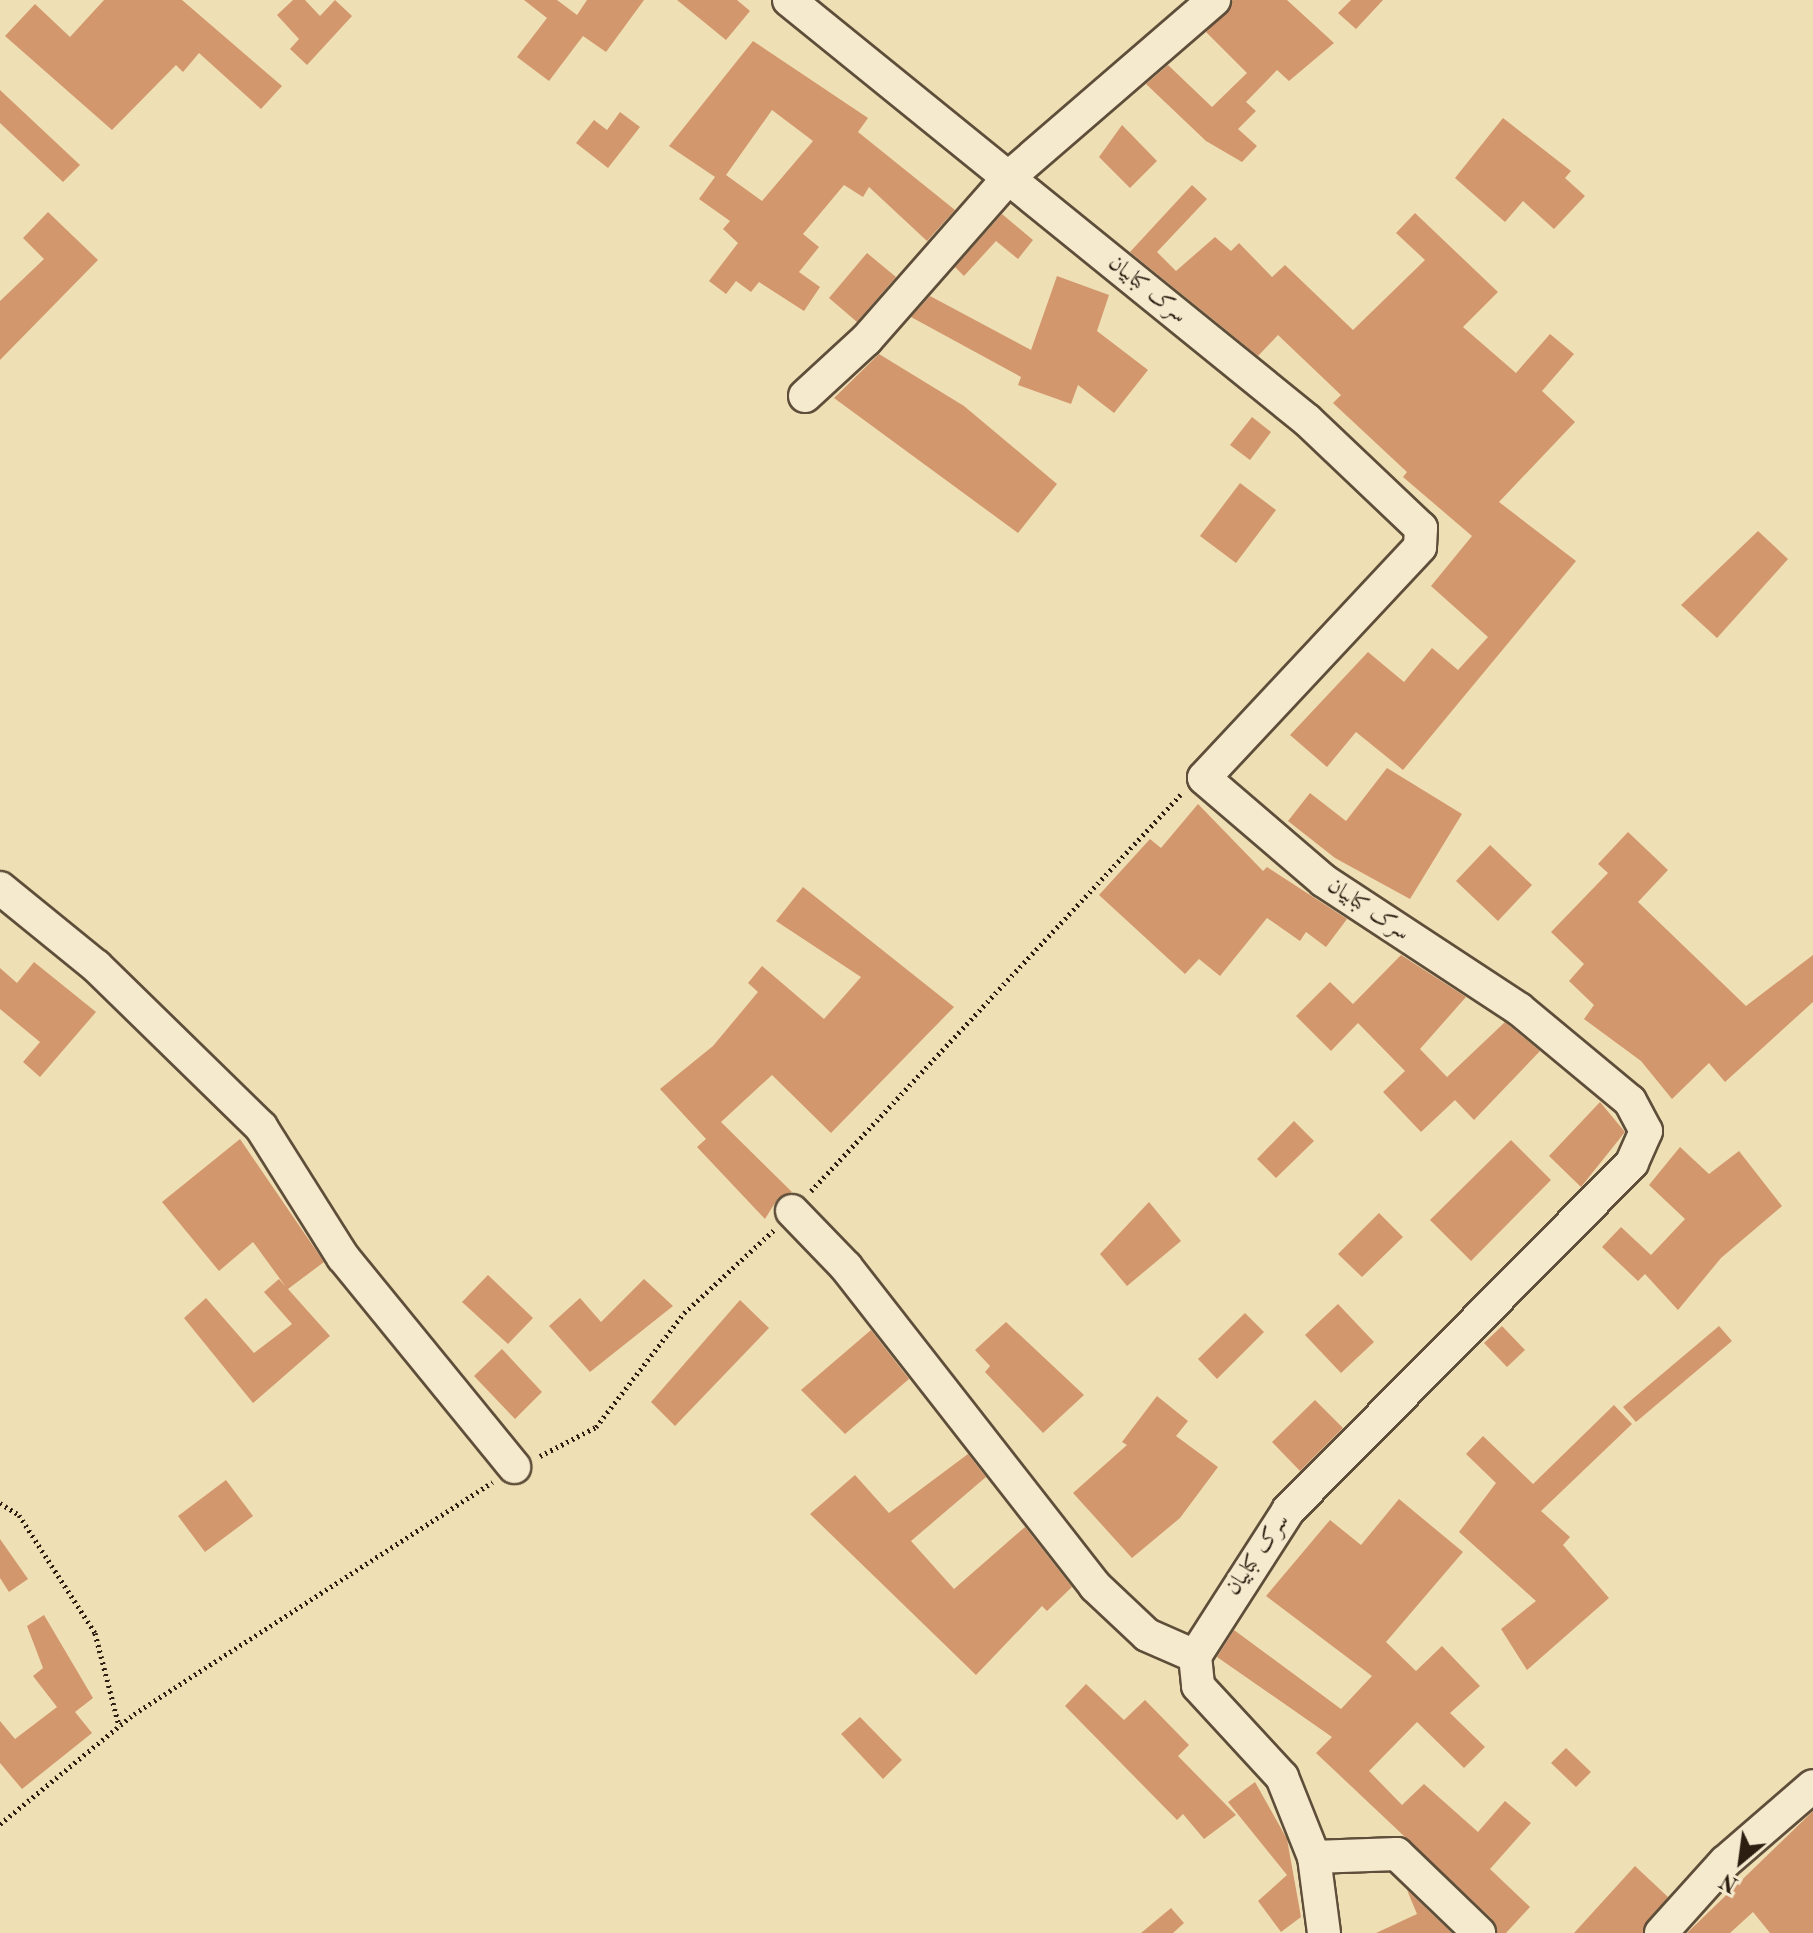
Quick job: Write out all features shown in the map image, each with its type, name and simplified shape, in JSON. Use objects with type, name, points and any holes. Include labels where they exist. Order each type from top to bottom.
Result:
[{"type":"street","name":"سرک کبابیان","points":[[789,0],[1307,420],[1425,537],[1204,778],[1324,881],[1519,1009],[1630,1101],[1646,1131],[1632,1163],[1288,1511],[1195,1656]]},
{"type":"street","points":[[805,396],[866,340],[1009,177],[1214,0]]},
{"type":"street","points":[[0,888],[96,966],[261,1127],[343,1257],[514,1467]]},
{"type":"street","points":[[792,1211],[846,1267],[1095,1586],[1147,1635],[1195,1656],[1198,1686],[1282,1777],[1314,1857],[1324,1933]]},
{"type":"street","points":[[1661,1933],[1725,1862],[1813,1786]]},
{"type":"street","points":[[1314,1857],[1397,1854],[1479,1933]]},
{"type":"path","points":[[0,1824],[119,1726],[514,1467],[596,1427],[684,1313],[792,1211],[1204,778]]},
{"type":"path","points":[[0,1503],[19,1515],[95,1633],[119,1726]]},
{"type":"building","points":[[104,0],[182,0],[282,86],[261,109],[199,53],[183,72],[176,65],[112,130],[5,36],[35,4],[70,37]]},
{"type":"building","points":[[293,0],[305,0],[320,16],[335,0],[352,16],[307,65],[290,49],[299,39],[277,15]]},
{"type":"building","points":[[524,0],[557,0],[577,15],[587,0],[644,0],[606,52],[583,36],[549,81],[517,57],[547,18]]},
{"type":"building","points":[[677,0],[737,0],[750,11],[726,40]]},
{"type":"building","points":[[1233,0],[1287,0],[1334,43],[1289,81],[1277,70],[1246,102],[1256,111],[1238,129],[1257,146],[1242,162],[1206,141],[1146,84],[1168,65],[1212,107],[1247,73],[1206,32]]},
{"type":"building","points":[[1351,0],[1383,0],[1356,29],[1338,13]]},
{"type":"building","points":[[753,41],[868,118],[858,132],[955,210],[927,241],[869,187],[863,197],[844,185],[803,234],[819,247],[799,272],[820,287],[804,311],[759,282],[751,292],[736,281],[726,294],[709,281],[738,243],[723,229],[730,221],[699,199],[715,177],[669,146]],"holes":[[[772,110],[813,141],[762,201],[726,175]]]},
{"type":"building","points":[[0,90],[80,165],[63,182],[0,123]]},
{"type":"building","points":[[620,112],[640,127],[608,168],[576,143],[594,120],[607,130]]},
{"type":"building","points":[[1503,118],[1571,171],[1565,178],[1585,196],[1554,229],[1523,201],[1505,222],[1455,178]]},
{"type":"building","points":[[1122,125],[1157,161],[1130,188],[1099,157]]},
{"type":"building","points":[[1192,185],[1207,199],[1157,252],[1176,271],[1215,237],[1231,251],[1239,243],[1272,277],[1285,265],[1353,330],[1425,260],[1396,233],[1415,213],[1498,292],[1463,327],[1516,373],[1550,334],[1574,354],[1542,391],[1575,422],[1499,502],[1576,561],[1403,770],[1356,732],[1327,767],[1290,735],[1368,652],[1404,682],[1432,648],[1458,670],[1488,637],[1431,586],[1472,536],[1403,477],[1407,472],[1333,403],[1341,395],[1278,335],[1258,356],[1130,252]]},
{"type":"building","points":[[48,212],[98,260],[0,360],[0,301],[44,259],[23,238]]},
{"type":"building","points":[[1002,214],[1033,240],[1018,259],[996,241],[964,276],[955,267]]},
{"type":"building","points":[[867,253],[896,277],[857,322],[829,298]]},
{"type":"building","points":[[1057,276],[1109,295],[1097,331],[1148,370],[1114,413],[1078,385],[1071,404],[1018,385],[1021,377],[911,317],[930,296],[1031,350]]},
{"type":"building","points":[[879,354],[964,406],[1057,484],[1018,533],[834,398]]},
{"type":"building","points":[[1252,417],[1271,432],[1250,460],[1230,445]]},
{"type":"building","points":[[1240,483],[1276,510],[1236,563],[1200,536]]},
{"type":"building","points":[[1758,531],[1788,559],[1717,638],[1681,605]]},
{"type":"building","points":[[1387,768],[1462,814],[1410,899],[1335,858],[1288,821],[1310,793],[1346,821]]},
{"type":"building","points":[[1198,804],[1263,871],[1267,867],[1347,919],[1326,947],[1306,932],[1300,941],[1267,918],[1220,976],[1199,959],[1185,974],[1099,895],[1150,839],[1161,848]]},
{"type":"building","points":[[1628,832],[1668,870],[1638,902],[1746,1006],[1813,955],[1813,1002],[1725,1082],[1709,1063],[1672,1099],[1641,1061],[1584,1019],[1594,1005],[1569,981],[1584,964],[1551,932],[1608,873],[1598,864]]},
{"type":"building","points":[[1490,845],[1532,885],[1498,921],[1456,881]]},
{"type":"building","points":[[803,887],[954,1007],[831,1133],[772,1075],[721,1122],[792,1192],[778,1198],[765,1219],[697,1147],[706,1139],[660,1089],[713,1046],[758,992],[748,983],[762,966],[824,1019],[861,977],[776,921]]},
{"type":"building","points":[[1401,955],[1466,997],[1420,1049],[1447,1077],[1505,1022],[1540,1051],[1474,1120],[1455,1100],[1421,1132],[1383,1092],[1405,1071],[1358,1023],[1331,1051],[1296,1016],[1330,982],[1353,1004]]},
{"type":"building","points":[[34,962],[96,1012],[40,1077],[23,1062],[40,1042],[0,1009],[0,968],[17,983]]},
{"type":"building","points":[[1600,1102],[1625,1132],[1581,1187],[1549,1156]]},
{"type":"building","points":[[1294,1121],[1314,1141],[1276,1178],[1257,1159]]},
{"type":"building","points":[[240,1139],[324,1262],[288,1289],[330,1336],[253,1403],[184,1318],[206,1298],[254,1353],[292,1324],[264,1292],[279,1279],[286,1287],[253,1242],[219,1271],[162,1202]]},
{"type":"building","points":[[1511,1140],[1551,1180],[1471,1261],[1430,1220]]},
{"type":"building","points":[[1680,1147],[1709,1174],[1739,1151],[1782,1206],[1721,1258],[1678,1310],[1645,1274],[1638,1281],[1602,1247],[1621,1227],[1651,1255],[1685,1219],[1649,1185]]},
{"type":"building","points":[[1149,1202],[1181,1241],[1127,1286],[1100,1254]]},
{"type":"building","points":[[1379,1213],[1403,1237],[1362,1277],[1338,1254]]},
{"type":"building","points":[[488,1275],[533,1318],[508,1344],[462,1302]]},
{"type":"building","points":[[644,1279],[673,1306],[590,1372],[549,1326],[580,1298],[601,1322]]},
{"type":"building","points":[[740,1300],[769,1328],[675,1426],[651,1402]]},
{"type":"building","points":[[1338,1304],[1374,1342],[1341,1373],[1305,1335]]},
{"type":"building","points":[[1245,1313],[1264,1332],[1217,1379],[1198,1359]]},
{"type":"building","points":[[1006,1322],[1084,1395],[1043,1433],[985,1372],[990,1366],[975,1350]]},
{"type":"building","points":[[1502,1326],[1525,1350],[1507,1367],[1484,1343]]},
{"type":"building","points":[[1719,1326],[1732,1341],[1636,1422],[1623,1407]]},
{"type":"building","points":[[871,1330],[909,1379],[845,1434],[801,1390]]},
{"type":"building","points":[[502,1349],[542,1392],[515,1419],[474,1376]]},
{"type":"building","points":[[1157,1396],[1188,1421],[1176,1436],[1218,1467],[1180,1518],[1132,1558],[1073,1493],[1127,1445],[1122,1442]]},
{"type":"building","points":[[1315,1400],[1343,1428],[1300,1471],[1272,1442]]},
{"type":"building","points":[[1614,1405],[1632,1424],[1541,1511],[1570,1537],[1563,1545],[1609,1598],[1527,1670],[1501,1629],[1536,1601],[1459,1532],[1496,1483],[1466,1454],[1483,1436],[1533,1484]]},
{"type":"building","points":[[968,1454],[986,1477],[911,1541],[954,1589],[1025,1527],[1072,1587],[1047,1611],[1042,1606],[976,1675],[810,1514],[855,1475],[889,1513]]},
{"type":"building","points":[[226,1480],[253,1516],[205,1552],[178,1516]]},
{"type":"building","points":[[1399,1499],[1463,1552],[1386,1642],[1416,1671],[1442,1646],[1480,1686],[1450,1713],[1485,1747],[1464,1768],[1417,1722],[1369,1771],[1402,1805],[1424,1784],[1478,1832],[1505,1801],[1531,1823],[1490,1869],[1530,1907],[1506,1933],[1497,1933],[1492,1919],[1316,1753],[1332,1737],[1217,1657],[1234,1630],[1341,1709],[1372,1676],[1266,1596],[1330,1520],[1361,1545]]},
{"type":"building","points":[[0,1539],[28,1579],[9,1592],[0,1578]]},
{"type":"building","points":[[44,1615],[93,1698],[75,1712],[92,1733],[22,1789],[0,1763],[0,1721],[15,1739],[57,1707],[33,1676],[43,1668],[27,1626]]},
{"type":"building","points":[[1086,1684],[1124,1720],[1145,1700],[1189,1745],[1178,1756],[1236,1815],[1204,1839],[1183,1814],[1177,1820],[1065,1706]]},
{"type":"building","points":[[860,1717],[902,1760],[883,1779],[841,1734]]},
{"type":"building","points":[[1566,1748],[1591,1772],[1576,1787],[1551,1763]]},
{"type":"building","points":[[1255,1782],[1287,1839],[1301,1917],[1281,1932],[1258,1901],[1287,1875],[1228,1802]]},
{"type":"building","points":[[1813,1811],[1813,1933],[1770,1933],[1753,1912],[1730,1933],[1687,1933]]},
{"type":"building","points":[[1635,1866],[1668,1897],[1643,1933],[1574,1933]]},
{"type":"building","points":[[1407,1890],[1452,1933],[1376,1933],[1417,1914]]},
{"type":"building","points":[[1171,1908],[1184,1923],[1173,1933],[1141,1933]]}]
